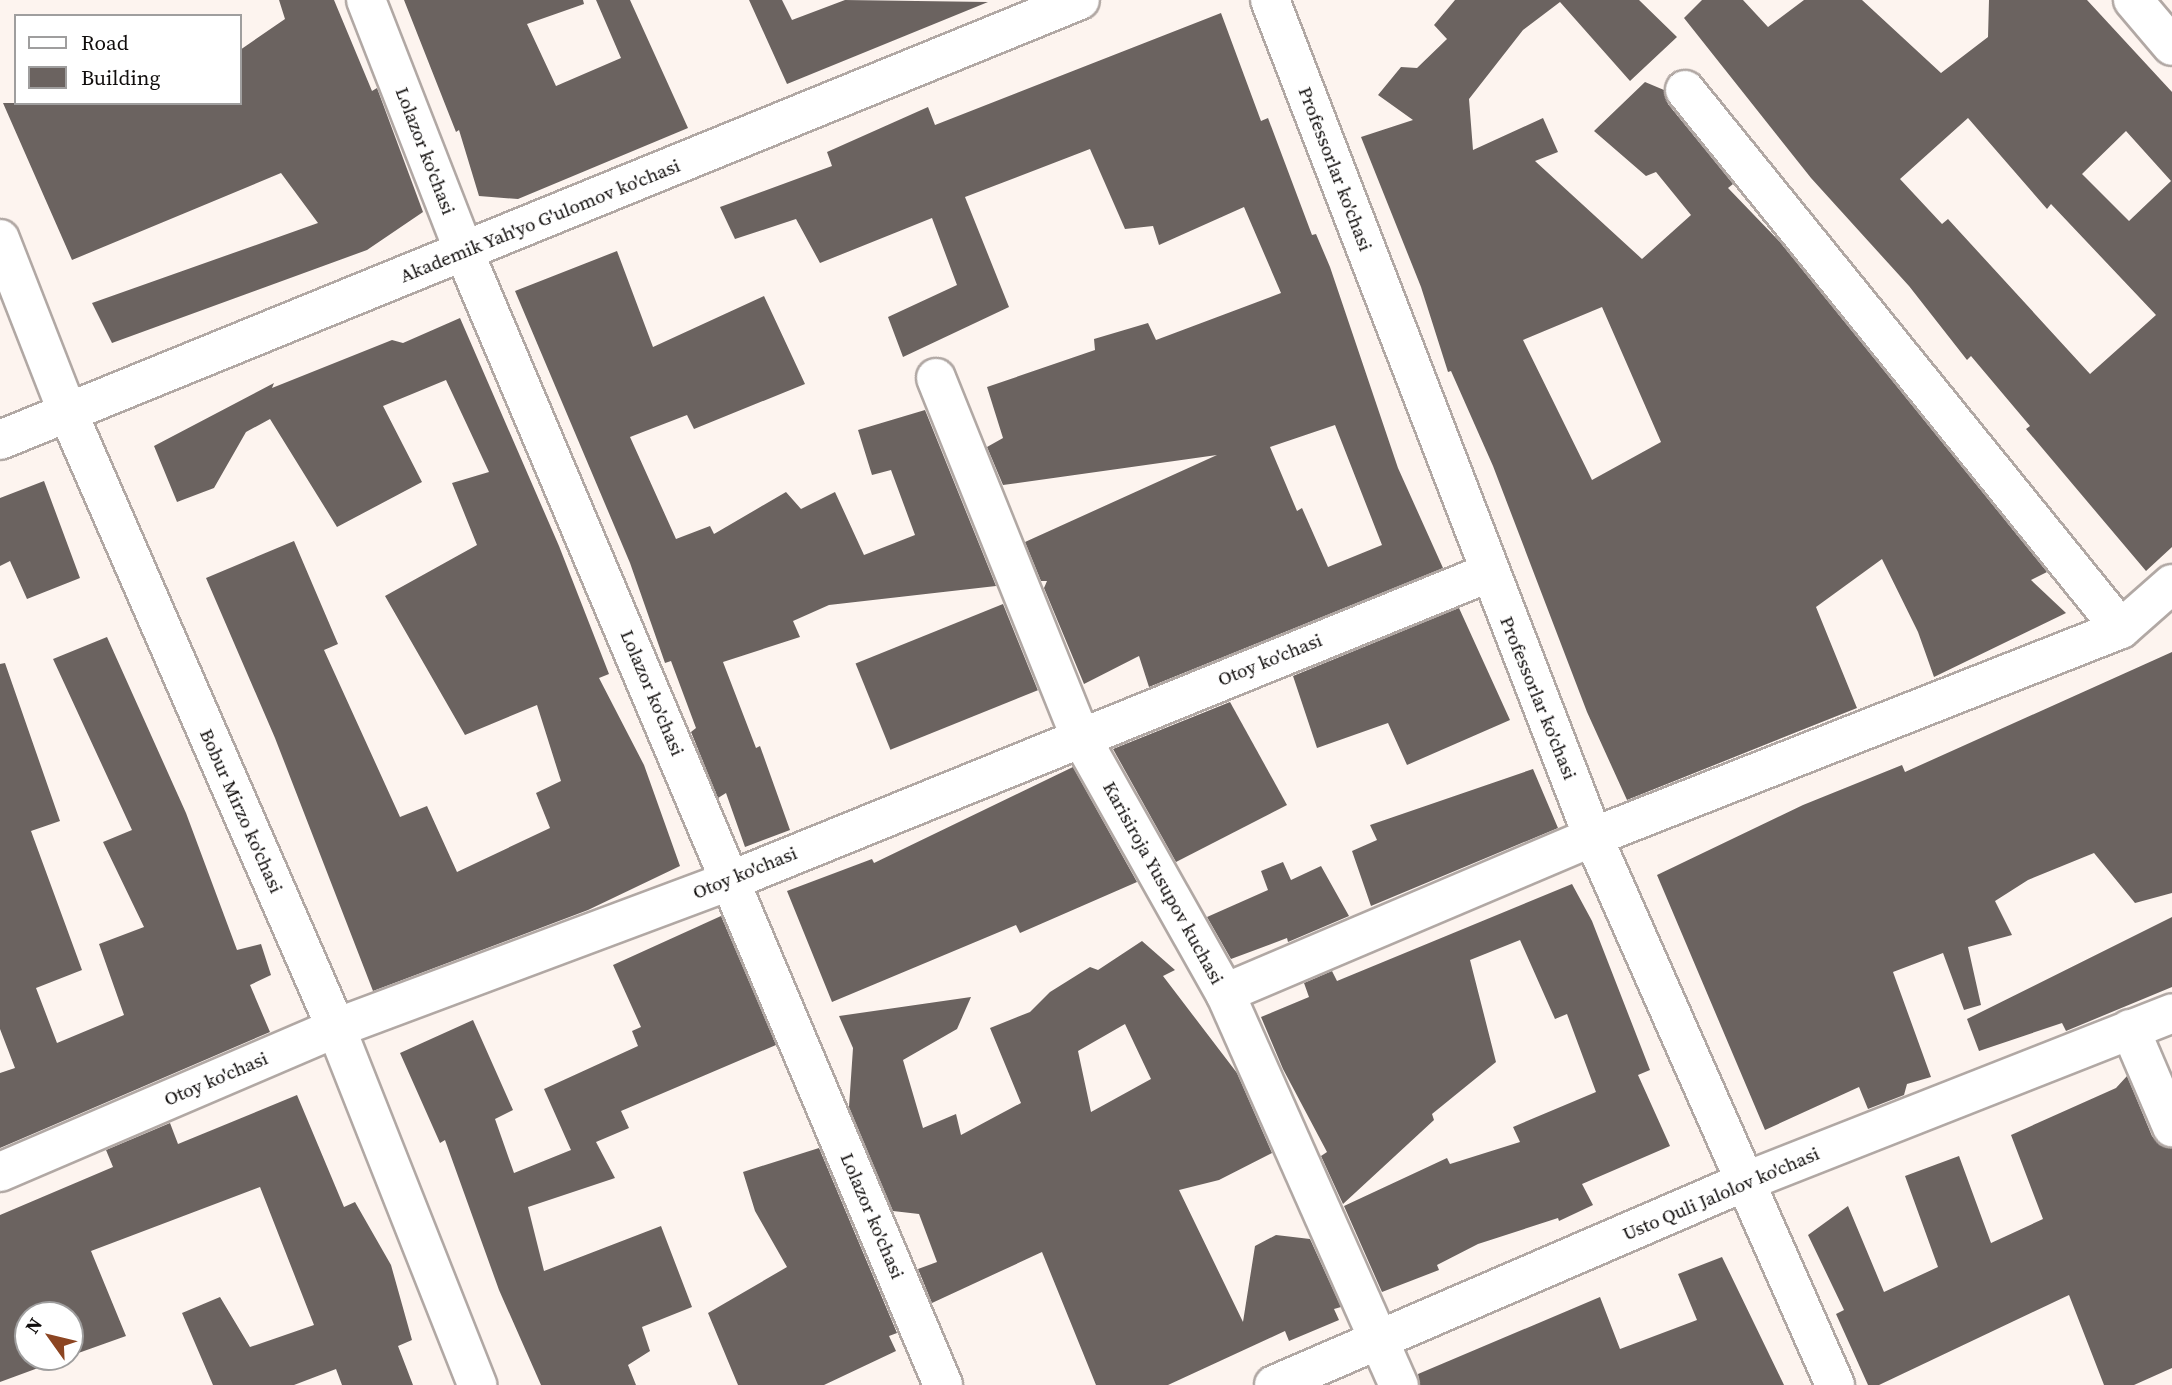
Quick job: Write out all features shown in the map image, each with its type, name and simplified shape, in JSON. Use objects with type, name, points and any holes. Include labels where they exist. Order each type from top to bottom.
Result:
[{"type":"street","name":"Lolazor ko'chasi","points":[[366,0],[464,252],[732,880],[943,1385]]},
{"type":"street","name":"Akademik Yah'yo G'ulomov ko'chasi","points":[[0,440],[1080,0]]},
{"type":"street","name":"Professorlar ko'chasi","points":[[1270,0],[1489,573],[1593,836],[1835,1385]]},
{"type":"street","points":[[2133,0],[2172,46]]},
{"type":"street","points":[[1685,90],[2121,629]]},
{"type":"street","name":"Bobur Mirzo ko'chasi","points":[[0,239],[68,413],[336,1028],[477,1385]]},
{"type":"street","name":"Karisiroja Yusupov kuchasi","points":[[936,378],[1080,736],[1225,993],[1382,1341],[1399,1385]]},
{"type":"street","name":"Otoy ko'chasi","points":[[0,1172],[336,1028],[732,880],[1080,736],[1489,573]]},
{"type":"street","points":[[1225,993],[1593,836],[2121,629],[2172,584]]},
{"type":"street","name":"Usto Quli Jalolov ko'chasi","points":[[1274,1385],[1382,1341],[1744,1182],[2172,1013]]},
{"type":"street","points":[[2130,1029],[2172,1126]]},
{"type":"building","points":[[279,0],[334,0],[372,91],[377,88],[423,212],[367,250],[112,343],[92,303],[318,223],[281,173],[72,260],[3,103],[242,105],[242,49],[285,19]]},
{"type":"building","points":[[404,0],[583,0],[584,4],[527,24],[556,86],[621,58],[596,0],[630,0],[688,128],[518,199],[479,196],[459,130],[456,132]]},
{"type":"building","points":[[749,0],[782,0],[792,20],[845,0],[988,2],[787,84]]},
{"type":"building","points":[[1455,0],[1639,0],[1677,37],[1630,81],[1560,2],[1523,30],[1469,99],[1473,150],[1543,118],[1558,152],[1535,161],[1642,259],[1691,215],[1656,172],[1646,176],[1594,131],[1645,82],[1664,90],[1668,104],[1733,184],[1728,188],[1779,241],[2047,572],[2031,580],[2066,613],[1934,677],[1918,632],[1882,559],[1816,607],[1857,708],[1627,800],[1587,712],[1493,466],[1451,371],[1448,372],[1421,287],[1361,137],[1413,120],[1378,95],[1401,67],[1417,68],[1447,39],[1434,25]],"holes":[[[1602,307],[1661,442],[1592,480],[1523,340]]]},
{"type":"building","points":[[1702,0],[1743,0],[1768,27],[1804,0],[1862,0],[1941,73],[1988,37],[1989,0],[2087,0],[2172,92],[2172,547],[2146,571],[2026,429],[2030,426],[1971,356],[1967,360],[1909,286],[1811,178],[1684,18]],"holes":[[[1968,118],[2047,209],[2051,204],[2156,315],[2090,374],[1948,219],[1942,224],[1900,179]],[[2126,131],[2171,181],[2129,221],[2082,174]]]},
{"type":"building","points":[[1221,13],[1261,121],[1268,118],[1312,235],[1316,234],[1330,267],[1398,468],[1443,568],[1149,687],[1139,656],[1084,684],[1044,588],[1047,581],[1041,581],[1025,542],[1217,455],[1003,485],[987,447],[1003,438],[987,387],[1095,350],[1094,339],[1148,323],[1156,340],[1281,293],[1244,207],[1159,245],[1153,226],[1125,229],[1090,149],[965,197],[1009,307],[903,357],[888,317],[957,285],[932,218],[820,263],[796,219],[735,239],[720,207],[832,166],[827,152],[928,107],[935,125]],"holes":[[[1335,425],[1382,545],[1328,567],[1302,508],[1297,511],[1270,447]]]},
{"type":"building","points":[[617,251],[653,347],[764,296],[805,384],[694,429],[687,415],[630,437],[676,539],[710,526],[714,534],[786,492],[801,509],[835,492],[864,555],[915,535],[891,470],[872,475],[858,430],[925,410],[996,586],[829,605],[793,621],[800,637],[723,662],[756,748],[760,746],[790,830],[745,847],[726,793],[718,798],[691,732],[696,728],[671,661],[665,663],[630,563],[515,291]]},
{"type":"building","points":[[460,318],[559,546],[609,674],[599,678],[644,765],[680,866],[588,910],[373,991],[275,738],[206,578],[294,541],[338,644],[324,650],[400,817],[427,806],[457,872],[550,828],[536,793],[561,781],[537,705],[465,735],[385,596],[477,545],[452,483],[489,472],[446,380],[383,406],[422,482],[337,527],[270,419],[246,432],[214,488],[177,502],[154,446],[274,383],[272,388],[392,340],[403,343]]},
{"type":"building","points":[[44,481],[80,578],[27,599],[10,561],[0,566],[0,498]]},
{"type":"building","points":[[1003,604],[1038,690],[890,750],[856,664]]},
{"type":"building","points":[[1459,608],[1510,720],[1407,765],[1388,723],[1317,748],[1293,676]]},
{"type":"building","points":[[107,637],[186,813],[237,950],[261,944],[271,975],[250,985],[270,1032],[0,1148],[0,1073],[15,1068],[0,1029],[0,664],[5,663],[60,821],[31,831],[82,970],[36,988],[57,1043],[124,1015],[99,944],[144,927],[103,842],[132,830],[53,659]]},
{"type":"building","points":[[2172,652],[2172,893],[2135,903],[2094,853],[2028,880],[1995,901],[2012,935],[1968,947],[1981,1005],[1964,1010],[1943,953],[1893,972],[1931,1077],[1907,1084],[1904,1095],[1868,1109],[1859,1087],[1765,1130],[1657,875],[1803,805],[1902,765],[1905,772]]},
{"type":"building","points":[[1230,702],[1287,805],[1176,862],[1113,749]]},
{"type":"building","points":[[1073,767],[1137,882],[1020,933],[1016,925],[832,1002],[787,891],[872,859],[874,863]]},
{"type":"building","points":[[1533,769],[1558,828],[1371,906],[1352,851],[1377,840],[1370,825]]},
{"type":"building","points":[[1283,862],[1291,880],[1321,866],[1349,916],[1288,942],[1287,938],[1231,959],[1207,917],[1268,890],[1261,871]]},
{"type":"building","points":[[1572,884],[1592,921],[1650,1070],[1638,1075],[1670,1146],[1582,1184],[1593,1205],[1559,1221],[1558,1218],[1478,1244],[1437,1265],[1439,1270],[1382,1292],[1344,1206],[1447,1158],[1450,1164],[1520,1142],[1513,1127],[1596,1092],[1567,1014],[1555,1019],[1520,940],[1470,960],[1496,1062],[1432,1114],[1434,1120],[1343,1204],[1321,1156],[1327,1152],[1283,1069],[1261,1017],[1309,997],[1304,983],[1332,971],[1337,981]]},
{"type":"building","points":[[721,916],[776,1045],[621,1111],[629,1128],[596,1142],[615,1178],[528,1207],[544,1271],[661,1226],[692,1307],[642,1327],[650,1351],[628,1365],[636,1385],[541,1385],[499,1290],[445,1140],[440,1143],[400,1053],[473,1020],[513,1110],[495,1119],[514,1173],[571,1150],[544,1089],[638,1046],[632,1031],[641,1027],[613,965]]},
{"type":"building","points":[[2172,917],[2172,987],[2066,1031],[2062,1023],[1979,1051],[1967,1019]]},
{"type":"building","points":[[1142,941],[1175,970],[1163,976],[1237,1073],[1272,1153],[1219,1180],[1179,1190],[1243,1322],[1255,1246],[1276,1235],[1310,1239],[1341,1307],[1334,1309],[1339,1320],[1289,1341],[1285,1331],[1168,1385],[1096,1385],[1042,1252],[932,1303],[918,1269],[937,1262],[919,1214],[893,1211],[849,1107],[853,1048],[839,1016],[971,997],[957,1029],[903,1060],[923,1128],[956,1114],[961,1135],[1021,1103],[990,1028],[1030,1012],[1050,992],[1090,967],[1098,970]],"holes":[[[1125,1024],[1151,1079],[1091,1112],[1078,1051]]]},
{"type":"building","points":[[2127,1076],[2152,1136],[2160,1145],[2172,1148],[2172,1368],[2134,1385],[2104,1385],[2069,1295],[1879,1385],[1868,1385],[1836,1314],[1844,1310],[1808,1235],[1848,1206],[1884,1292],[1938,1267],[1905,1176],[1959,1156],[1991,1243],[2043,1219],[2011,1135],[2116,1088]]},
{"type":"building","points":[[297,1095],[344,1207],[355,1202],[391,1265],[412,1340],[398,1346],[413,1385],[342,1385],[336,1369],[294,1385],[213,1385],[182,1313],[220,1297],[250,1347],[314,1325],[260,1187],[91,1251],[126,1336],[84,1351],[84,1301],[14,1301],[14,1371],[30,1371],[0,1382],[0,1215],[113,1167],[106,1150],[170,1123],[178,1144]]},
{"type":"building","points":[[819,1148],[897,1333],[889,1336],[896,1351],[824,1385],[738,1385],[708,1313],[787,1267],[755,1211],[743,1172]]},
{"type":"building","points":[[1722,1257],[1784,1385],[1420,1385],[1418,1374],[1600,1297],[1620,1349],[1697,1320],[1678,1274]]}]
